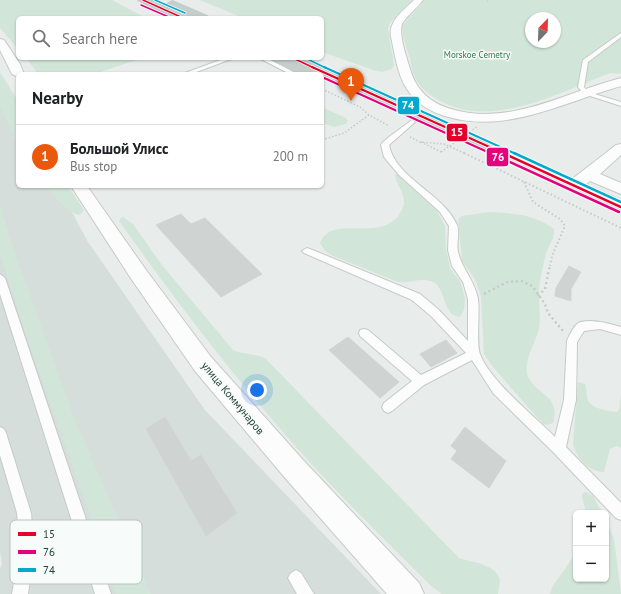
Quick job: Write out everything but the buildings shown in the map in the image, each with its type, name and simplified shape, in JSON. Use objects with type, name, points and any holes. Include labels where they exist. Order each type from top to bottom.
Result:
[{"type":"highway","points":[[143,0],[179,16]]},
{"type":"highway","points":[[163,0],[199,16]]},
{"type":"highway","points":[[278,60],[304,72]]},
{"type":"highway","points":[[297,60],[324,72]]},
{"type":"highway","points":[[324,72],[621,207]]},
{"type":"highway","points":[[324,81],[406,127],[621,219]]},
{"type":"street","points":[[419,0],[396,24],[394,29],[406,79],[420,99],[430,106],[458,117],[471,119],[494,119],[538,110],[621,82]]},
{"type":"street","points":[[0,42],[14,64],[17,72]]},
{"type":"street","points":[[574,186],[621,148]]},
{"type":"street","points":[[589,175],[621,189]]},
{"type":"street","name":"улица Коммунаров","points":[[80,188],[139,275],[203,364],[295,470],[408,594]]},
{"type":"lane","points":[[621,35],[585,61],[581,87],[586,93],[621,104]]},
{"type":"lane","points":[[191,72],[225,60]]},
{"type":"lane","points":[[266,60],[291,72]]},
{"type":"lane","points":[[406,127],[391,138],[385,145],[386,155],[402,173],[443,210],[453,226],[453,250],[457,266],[468,281],[473,299],[474,354]]},
{"type":"lane","points":[[307,251],[416,297],[436,313],[474,354],[497,389],[559,449],[621,513]]},
{"type":"lane","points":[[0,278],[16,332],[80,520]]},
{"type":"lane","points":[[559,449],[570,400],[572,341],[581,327],[600,325],[621,331]]},
{"type":"lane","points":[[364,334],[420,381]]},
{"type":"lane","points":[[388,407],[420,381],[474,354]]},
{"type":"lane","points":[[0,433],[24,513],[25,520]]},
{"type":"lane","points":[[296,578],[306,594]]},
{"type":"lane","points":[[20,594],[22,584]]},
{"type":"lane","points":[[100,584],[103,594]]},
{"type":"path","points":[[324,90],[360,107],[369,115],[406,127],[420,142],[441,152],[478,126]]},
{"type":"path","points":[[324,139],[344,134],[369,115]]},
{"type":"path","points":[[420,142],[444,144],[621,228]]},
{"type":"path","points":[[524,182],[534,203],[561,219],[565,226],[552,256],[545,290],[538,296]]},
{"type":"path","points":[[473,299],[507,282],[522,281],[532,286],[545,304],[548,313],[572,341]]},
{"type":"shaded area","points":[[0,77],[16,107],[16,188],[59,188],[88,242],[205,410],[381,594],[0,594],[0,569],[2,564],[0,552]]},
{"type":"green space","points":[[0,0],[112,0],[142,16],[16,16],[16,47],[0,28]]},
{"type":"green space","points":[[200,0],[411,1],[390,23],[388,29],[394,65],[392,69],[382,72],[324,53],[324,16],[238,16]]},
{"type":"green space","name":"Morskoe Cemetry","points":[[416,0],[621,0],[621,74],[610,73],[546,99],[523,106],[500,110],[478,111],[456,108],[430,95],[416,80],[412,70],[402,29],[406,21],[421,5]]},
{"type":"green space","points":[[28,60],[137,60],[100,72],[36,72]]},
{"type":"green space","points":[[0,72],[16,98],[16,141],[0,106]]},
{"type":"green space","points":[[324,108],[346,118],[348,121],[346,124],[334,127],[324,124]]},
{"type":"green space","points":[[397,174],[437,211],[445,226],[446,249],[450,268],[460,281],[465,298],[464,310],[460,317],[454,316],[450,312],[439,287],[435,283],[426,280],[398,282],[333,256],[325,251],[320,243],[326,234],[334,230],[345,228],[379,227],[390,223],[399,215],[404,204],[404,200],[397,183],[395,175]]},
{"type":"green space","points":[[47,188],[69,188],[84,210],[79,215],[70,212]]},
{"type":"green space","points":[[0,205],[12,245],[75,421],[118,520],[92,520],[24,329],[0,254]]},
{"type":"green space","points":[[489,212],[531,217],[554,229],[554,235],[546,254],[540,281],[540,316],[538,332],[527,363],[527,373],[530,380],[534,386],[550,400],[553,406],[555,413],[553,423],[547,425],[543,424],[492,366],[484,354],[481,297],[475,279],[462,261],[458,219],[462,216]]},
{"type":"green space","points":[[123,217],[133,224],[162,265],[233,350],[266,359],[459,558],[489,567],[498,575],[500,581],[498,594],[442,594],[431,586],[336,491],[281,430],[186,313],[119,221]]},
{"type":"green space","points":[[578,382],[585,384],[587,398],[590,403],[601,409],[617,412],[619,410],[621,394],[621,448],[617,446],[610,449],[604,472],[588,467],[580,459],[573,444]]},
{"type":"green space","points":[[586,492],[593,496],[600,510],[585,510],[582,496],[583,493]]},
{"type":"green space","points":[[609,526],[614,539],[621,594],[550,594],[552,587],[573,557],[573,582],[609,582]]},
{"type":"green space","points":[[142,574],[151,594],[116,594],[113,584],[142,584]]},
{"type":"transit line","name":"15","points":[[143,0],[179,16]]},
{"type":"transit line","name":"74","points":[[155,0],[185,13]]},
{"type":"transit line","name":"76","points":[[141,5],[166,16]]},
{"type":"transit line","name":"15","points":[[297,60],[324,72]]},
{"type":"transit line","name":"74","points":[[309,60],[621,202]]},
{"type":"transit line","name":"15","points":[[324,72],[621,207]]},
{"type":"transit line","name":"76","points":[[324,78],[619,212]]},
{"type":"place","name":"Большой Улисс","points":[[351,101]]}]
